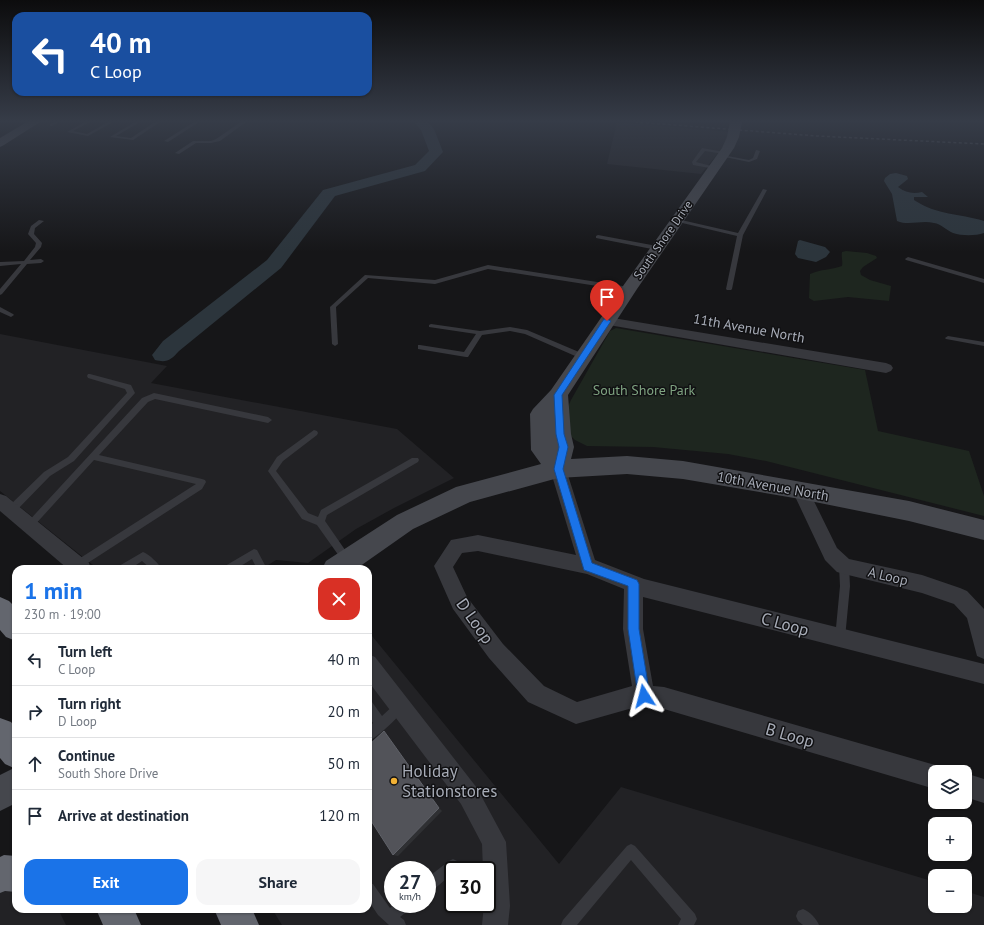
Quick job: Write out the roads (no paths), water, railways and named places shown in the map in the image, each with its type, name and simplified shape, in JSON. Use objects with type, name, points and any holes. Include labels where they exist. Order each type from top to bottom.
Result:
[{"type":"highway","points":[[0,599],[12,607]]},
{"type":"highway","points":[[0,610],[12,624]]},
{"type":"highway","points":[[0,733],[12,748]]},
{"type":"highway","points":[[0,875],[4,873],[12,874]]},
{"type":"highway","points":[[234,913],[241,925]]},
{"type":"street","name":"South Shore Drive","points":[[558,469],[563,447],[560,434],[558,395],[607,321],[715,165]]},
{"type":"street","name":"11th Avenue North","points":[[607,321],[886,368]]},
{"type":"street","name":"10th Avenue North","points":[[558,469],[627,465],[683,470],[800,490],[909,511],[984,530]]},
{"type":"street","points":[[341,565],[405,522],[464,494],[558,469],[588,566]]},
{"type":"street","points":[[800,490],[831,554],[844,566]]},
{"type":"street","points":[[5,505],[77,565]]},
{"type":"street","name":"D Loop","points":[[588,566],[478,543],[457,546],[443,566],[460,603],[496,651],[536,694],[576,713],[636,696],[644,696]]},
{"type":"street","name":"C Loop","points":[[588,566],[634,584],[984,674]]},
{"type":"street","name":"A Loop","points":[[844,566],[922,584],[960,597],[976,613],[984,649]]},
{"type":"street","points":[[634,584],[633,629],[644,696]]},
{"type":"street","points":[[372,669],[469,796],[494,842],[497,906],[495,925]]},
{"type":"street","name":"B Loop","points":[[644,696],[664,698],[928,775]]},
{"type":"street","points":[[0,795],[12,786]]},
{"type":"street","points":[[972,787],[984,791]]},
{"type":"lane","points":[[729,289],[740,235],[765,190]]},
{"type":"lane","points":[[0,293],[38,247],[39,243],[31,234],[34,227],[41,221]]},
{"type":"lane","points":[[677,221],[740,235]]},
{"type":"lane","points":[[598,237],[657,248]]},
{"type":"lane","points":[[908,259],[984,281]]},
{"type":"lane","points":[[0,264],[41,261]]},
{"type":"lane","points":[[335,344],[333,307],[367,276],[435,282],[488,267],[629,289]]},
{"type":"lane","points":[[0,309],[11,315]]},
{"type":"lane","points":[[431,326],[480,333],[510,329],[527,332],[584,356]]},
{"type":"lane","points":[[420,347],[466,355],[480,333]]},
{"type":"lane","points":[[948,338],[984,344]]},
{"type":"lane","points":[[5,505],[47,474],[71,459],[131,393],[128,387],[90,376]]},
{"type":"lane","points":[[29,525],[145,400],[154,396],[268,420]]},
{"type":"lane","points":[[314,433],[280,459],[272,471],[305,516],[320,522],[341,565]]},
{"type":"lane","points":[[82,565],[199,487],[202,482],[93,456]]},
{"type":"lane","points":[[320,522],[324,513],[415,460]]},
{"type":"lane","points":[[234,565],[254,553],[260,565]]},
{"type":"lane","points":[[128,565],[143,556],[153,565]]},
{"type":"lane","points":[[840,638],[845,586],[844,566]]},
{"type":"lane","points":[[372,732],[400,707]]},
{"type":"lane","points":[[372,712],[381,724]]},
{"type":"lane","points":[[568,925],[631,850],[690,919],[685,925]]},
{"type":"lane","points":[[436,879],[444,872]]},
{"type":"lane","points":[[372,894],[394,921]]},
{"type":"waterway","points":[[163,355],[171,346],[274,264],[329,193],[420,168],[423,165]]},
{"type":"place","name":"Holiday Stationstores","points":[[394,781]]},
{"type":"park label","name":"South Shore Park","points":[[644,390]]}]
